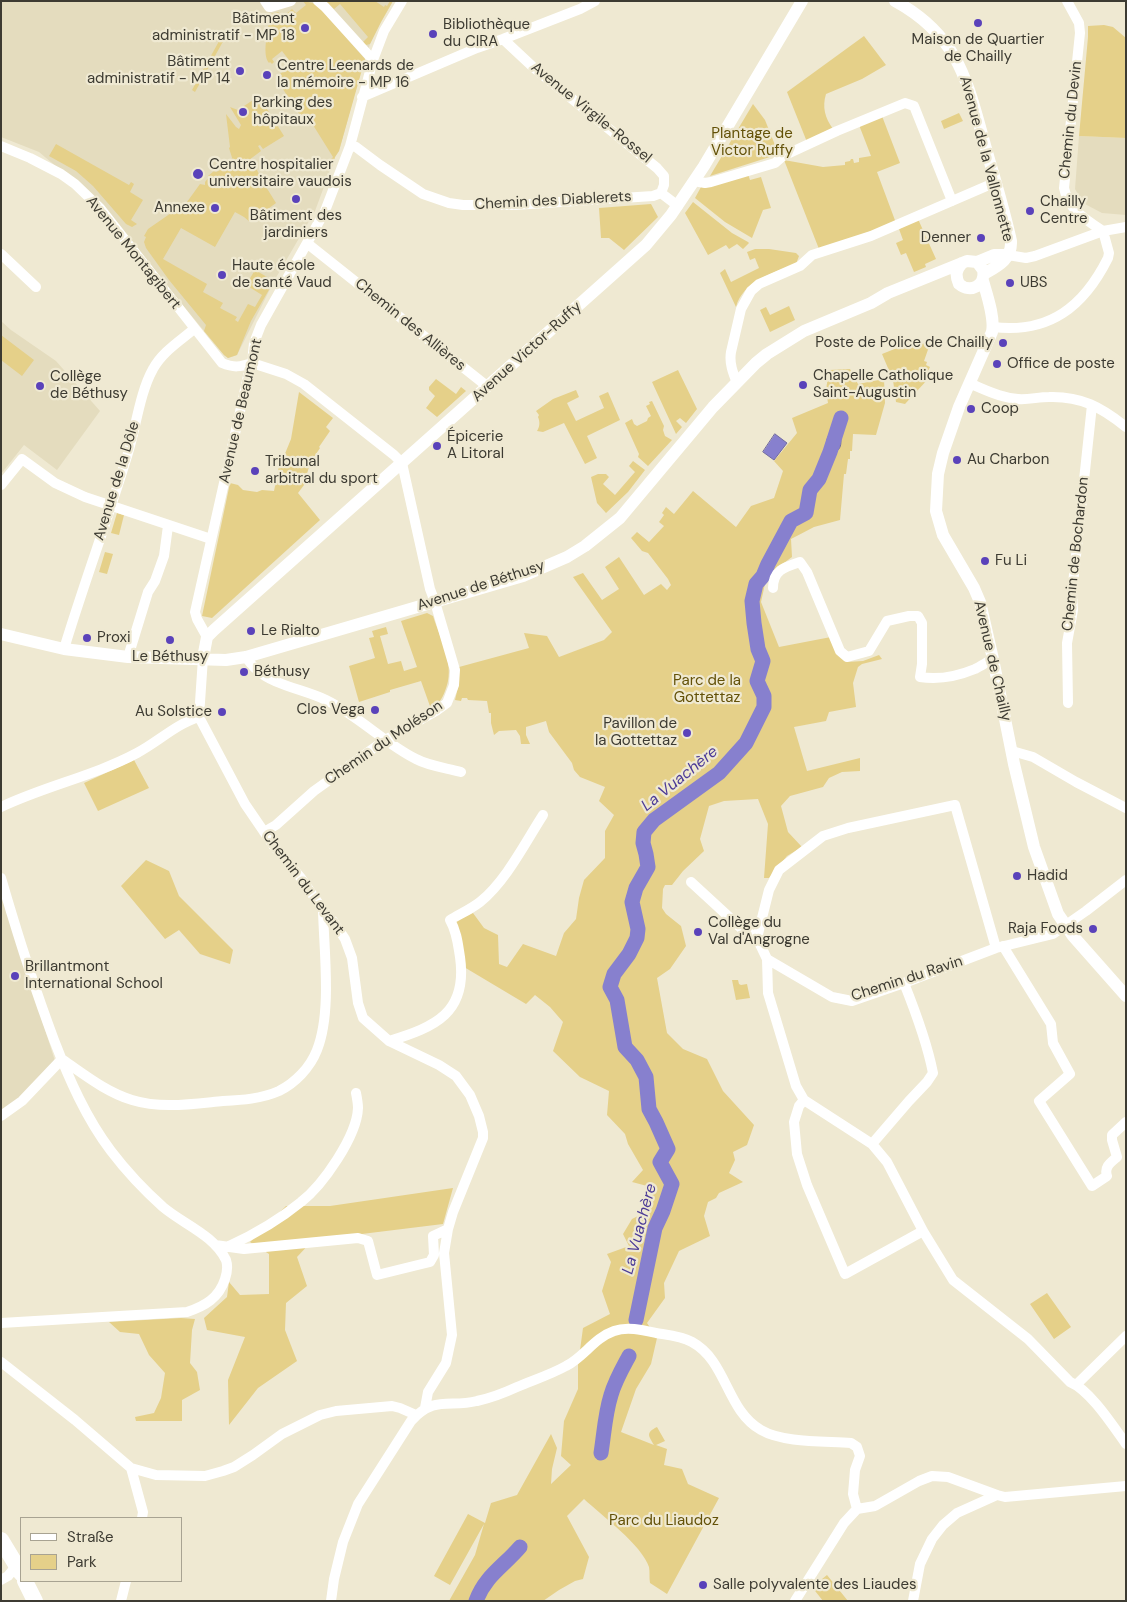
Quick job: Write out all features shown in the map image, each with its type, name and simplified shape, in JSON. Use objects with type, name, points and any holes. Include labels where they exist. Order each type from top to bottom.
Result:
[{"type":"main road","points":[[1,1540],[19,1569]]},
{"type":"main road","points":[[25,1582],[34,1601]]},
{"type":"street","points":[[265,1],[271,7],[291,1]]},
{"type":"street","points":[[318,1],[373,60]]},
{"type":"street","name":"Avenue de Beaumont","points":[[207,636],[197,620],[195,612],[252,363],[254,343],[261,325],[325,211],[350,146],[373,60],[384,31],[402,1]]},
{"type":"street","points":[[362,97],[477,48],[580,9],[595,1]]},
{"type":"street","name":"Avenue Victor-Ruffy","points":[[207,636],[646,246],[678,206],[694,181],[802,1]]},
{"type":"street","name":"Avenue de la Vallonnette","points":[[895,1],[913,12],[939,35],[962,69],[996,182],[1011,241],[1011,250],[1008,255]]},
{"type":"street","name":"Chemin du Devin","points":[[1067,1],[1079,22],[1079,47],[1064,188],[1065,196],[1077,212],[1103,231]]},
{"type":"street","name":"Avenue Virgile-Rossel","points":[[503,39],[533,67],[657,168],[664,176],[664,185],[661,193]]},
{"type":"street","points":[[694,181],[711,182],[775,162],[783,156],[837,131],[905,103],[914,106],[952,201]]},
{"type":"street","name":"Avenue Montagibert","points":[[1,146],[30,158],[61,174],[75,184],[100,208],[222,363],[232,367],[240,367],[252,363]]},
{"type":"street","name":"Chemin des Diablerets","points":[[350,146],[356,148],[423,194],[449,203],[463,205],[514,205],[653,196],[661,193]]},
{"type":"street","points":[[736,383],[730,358],[740,309],[751,291],[757,286],[800,266],[812,255],[871,236],[996,182]]},
{"type":"street","points":[[661,193],[678,206]]},
{"type":"street","points":[[967,288],[977,287],[984,278],[1000,266],[1008,255],[1026,258],[1035,256],[1103,231],[1126,227]]},
{"type":"street","points":[[962,263],[958,268],[956,278],[959,284],[967,288],[978,298],[992,321],[1003,328],[1026,327],[1063,314],[1091,288],[1108,258],[1109,252],[1103,231]]},
{"type":"street","name":"Chemin des Allières","points":[[308,244],[488,387]]},
{"type":"street","points":[[1,254],[36,287]]},
{"type":"street","name":"Avenue de Béthusy","points":[[1,634],[64,649],[128,657],[226,660],[246,657],[523,576],[557,562],[585,546],[620,518],[713,407],[767,354],[802,332],[871,303],[885,294],[962,263],[972,260],[977,262],[994,254],[1008,255]]},
{"type":"street","points":[[977,262],[983,270],[992,321]]},
{"type":"street","name":"Avenue de Béthusy","points":[[871,303],[888,301],[942,278],[956,278]]},
{"type":"street","name":"Avenue de Chailly","points":[[992,321],[943,453],[937,482],[936,511],[943,535],[978,595],[1018,782],[1036,854],[1058,914],[1073,936],[1126,996]]},
{"type":"street","name":"Avenue de la Dôle","points":[[64,649],[128,453],[152,370],[167,352],[194,329]]},
{"type":"street","points":[[252,363],[286,374],[304,384],[402,463]]},
{"type":"street","points":[[970,384],[1004,397],[1017,399],[1069,397],[1092,405],[1113,416],[1126,427]]},
{"type":"street","name":"Chemin de Bochardon","points":[[1068,703],[1067,643],[1073,610],[1072,593],[1092,405]]},
{"type":"street","points":[[1,485],[22,459],[55,483],[110,506],[211,539]]},
{"type":"street","name":"Chemin du Moléson","points":[[264,832],[276,825],[314,791],[385,740],[442,707],[447,703],[452,691],[455,680],[454,662],[430,589],[402,463]]},
{"type":"street","points":[[128,657],[148,592],[155,581],[164,556],[168,526]]},
{"type":"street","points":[[773,588],[773,580],[777,573],[800,562],[807,572],[840,651],[847,657],[869,651],[887,621],[918,616],[922,623],[922,664],[920,677],[934,679],[963,673],[976,669],[993,659]]},
{"type":"street","points":[[203,658],[207,636]]},
{"type":"street","points":[[246,657],[256,670],[290,687],[340,707],[359,719],[385,740],[418,760],[461,772]]},
{"type":"street","name":"Chemin du Levant","points":[[203,658],[199,717],[245,804],[264,832],[301,878],[322,910],[333,921],[348,946],[352,958],[358,1003],[363,1018],[389,1041],[439,1065],[456,1076],[470,1096],[479,1116],[483,1138],[453,1212],[444,1253],[452,1334],[446,1363],[428,1392],[425,1408]]},
{"type":"street","points":[[1,807],[26,796],[91,774],[130,756],[181,724],[199,717]]},
{"type":"street","points":[[1012,751],[1033,757],[1126,808]]},
{"type":"street","points":[[757,938],[769,890],[779,870],[823,836],[848,828],[955,805],[999,947],[1051,1024],[1053,1043],[1070,1074],[1039,1101],[1092,1186],[1107,1176],[1105,1171],[1107,1166],[1117,1157],[1112,1135],[1126,1122]]},
{"type":"street","points":[[389,1041],[425,1029],[440,1020],[454,1005],[461,985],[460,963],[455,928],[450,920],[479,902],[494,888],[544,815]]},
{"type":"street","points":[[1,878],[37,995],[80,1100],[111,1151],[164,1208],[215,1245],[225,1250],[358,1238],[368,1241],[377,1275],[430,1262],[434,1255],[433,1236],[448,1229]]},
{"type":"street","name":"Chemin du Ravin","points":[[766,960],[832,997],[852,1001],[999,947],[1054,934],[1126,880]]},
{"type":"street","points":[[692,882],[741,928],[757,938],[766,960],[768,994],[796,1086],[804,1100],[872,1144],[887,1162],[923,1231],[953,1280],[1022,1334],[1070,1382],[1077,1384],[1098,1407],[1126,1444]]},
{"type":"street","points":[[62,1060],[103,1088],[134,1100],[156,1105],[263,1097],[280,1090],[298,1078],[308,1066],[317,1052],[321,1037],[325,983],[322,910]]},
{"type":"street","points":[[872,1144],[909,1100],[928,1082],[933,1073],[918,1017],[904,983]]},
{"type":"street","points":[[1,1116],[22,1101],[62,1060]]},
{"type":"street","points":[[225,1250],[276,1221],[303,1201],[325,1178],[341,1152],[355,1121],[358,1109],[356,1093]]},
{"type":"street","points":[[804,1100],[794,1122],[797,1154],[807,1185],[845,1274],[923,1231]]},
{"type":"street","points":[[1,1323],[187,1312],[207,1304],[223,1286],[227,1268],[225,1250]]},
{"type":"street","points":[[331,1601],[343,1542],[358,1504],[416,1415],[425,1408],[438,1404],[476,1402],[502,1394],[567,1366],[594,1342],[616,1330],[646,1331],[682,1338],[697,1345],[709,1356],[738,1408],[749,1422],[771,1436],[788,1439],[851,1443],[857,1447],[860,1456],[855,1470],[853,1494],[857,1509]]},
{"type":"street","points":[[1077,1384],[1126,1336]]},
{"type":"street","points":[[1,1362],[75,1420],[131,1468],[156,1475],[205,1476],[223,1471],[234,1467],[282,1434],[320,1415],[336,1411],[392,1406],[416,1415]]},
{"type":"street","points":[[131,1468],[144,1512],[142,1517]]},
{"type":"street","points":[[795,1601],[842,1526],[857,1509],[875,1506],[919,1481],[932,1476],[948,1477],[1005,1497],[1126,1486]]},
{"type":"street","points":[[913,1601],[920,1564],[932,1539],[943,1525],[957,1513],[997,1495]]},
{"type":"street","points":[[1,1580],[19,1569]]},
{"type":"street","points":[[121,1601],[126,1582]]},
{"type":"shaded area","name":"Centre hospitalier universitaire vaudois","points":[[1,1],[393,1],[370,44],[339,151],[315,211],[274,281],[237,355],[228,358],[224,355],[161,279],[58,168],[39,152],[1,137]]},
{"type":"shaded area","points":[[1079,136],[1126,138],[1126,215],[1102,213],[1083,203],[1075,189]]},
{"type":"shaded area","name":"Collège de Béthusy","points":[[1,321],[56,361],[100,411],[57,470],[24,445],[1,474]]},
{"type":"shaded area","points":[[832,429],[838,429],[841,444],[840,448],[835,452],[830,452],[827,440]]},
{"type":"shaded area","points":[[775,434],[787,443],[774,460],[763,452]]},
{"type":"shaded area","name":"Brillantmont International School","points":[[1,891],[55,1061],[19,1099],[1,1112]]},
{"type":"green space","points":[[303,1],[313,3],[320,8],[365,59],[339,151],[332,167],[329,162],[333,157],[311,119],[305,123],[277,80],[282,76],[280,74],[292,64],[282,51],[272,59],[274,62],[272,64],[267,59],[266,40],[271,14],[278,12],[283,17],[292,9],[296,13],[306,5]]},
{"type":"green space","points":[[325,1],[375,1],[384,7],[390,1],[393,1],[370,44],[366,45],[362,43],[368,37],[340,4],[334,9]]},
{"type":"green space","points":[[1104,25],[1113,27],[1126,38],[1126,138],[1079,136],[1088,26]]},
{"type":"green space","points":[[223,34],[226,36],[195,92],[192,90]]},
{"type":"green space","points":[[864,36],[886,65],[862,79],[826,94],[825,112],[833,129],[807,142],[787,92]]},
{"type":"green space","points":[[259,96],[284,136],[263,149],[260,145],[258,146],[261,151],[249,160],[253,162],[276,203],[250,222],[235,212],[215,247],[181,228],[163,259],[207,284],[203,292],[223,303],[220,308],[237,317],[235,320],[238,322],[248,304],[255,307],[262,295],[246,285],[255,270],[274,281],[251,321],[237,355],[228,358],[204,331],[206,325],[169,280],[146,248],[144,242],[146,237],[144,236],[148,229],[187,202],[200,184],[205,185],[208,176],[214,171],[216,172],[234,164],[229,148],[226,114],[239,129],[241,125],[230,107],[238,110],[243,118],[249,114],[244,106]]},
{"type":"green space","name":"Plantage de Victor Ruffy","points":[[753,104],[765,120],[777,150],[776,155],[710,176]]},
{"type":"green space","points":[[959,113],[963,121],[944,129],[941,121]]},
{"type":"green space","points":[[882,116],[900,163],[877,172],[896,223],[819,249],[784,160],[823,167],[845,165],[845,162],[851,159],[853,159],[854,163],[859,162],[859,158],[871,156],[859,125]]},
{"type":"green space","points":[[56,144],[129,185],[131,182],[134,184],[130,192],[143,200],[131,220],[137,224],[132,227],[126,224],[93,186],[76,171],[49,156]]},
{"type":"green space","points":[[748,174],[750,180],[761,177],[771,208],[763,210],[752,238],[725,222],[695,198],[701,187]]},
{"type":"green space","points":[[693,202],[732,233],[749,243],[743,249],[737,244],[729,249],[726,245],[708,255],[685,213]]},
{"type":"green space","points":[[651,204],[658,217],[624,250],[609,238],[601,238],[599,208]]},
{"type":"green space","points":[[918,219],[936,259],[925,264],[926,267],[914,272],[906,253],[901,255],[896,243],[903,240],[899,229]]},
{"type":"green space","points":[[755,249],[796,253],[799,256],[796,264],[752,284],[740,298],[736,307],[720,273],[725,269],[731,282],[759,268],[755,258],[750,260],[747,252]]},
{"type":"green space","points":[[789,306],[795,320],[770,332],[760,310],[766,307],[770,315]]},
{"type":"green space","points":[[1,335],[34,360],[22,376],[1,360]]},
{"type":"green space","points":[[931,341],[924,361],[930,367],[928,371],[931,372],[929,378],[905,404],[896,402],[893,380],[882,354],[907,344],[909,348]]},
{"type":"green space","points":[[850,369],[858,384],[884,379],[885,403],[876,435],[853,434],[852,451],[850,451],[846,474],[844,474],[840,520],[814,527],[791,539],[792,557],[773,571],[765,584],[761,602],[779,647],[831,637],[847,662],[863,661],[879,655],[882,659],[862,664],[858,667],[853,683],[856,707],[829,712],[826,721],[794,727],[807,771],[860,758],[860,771],[842,772],[829,778],[823,787],[790,796],[781,806],[788,832],[802,847],[787,856],[769,878],[764,878],[768,824],[758,799],[724,801],[709,806],[700,839],[704,851],[683,871],[672,885],[665,885],[663,889],[662,908],[666,914],[681,926],[686,946],[670,969],[657,978],[667,1033],[683,1049],[707,1059],[723,1091],[754,1125],[747,1145],[733,1152],[735,1160],[729,1173],[743,1182],[719,1193],[716,1198],[708,1202],[704,1216],[710,1236],[679,1251],[664,1283],[665,1298],[647,1323],[657,1338],[651,1364],[636,1389],[621,1432],[654,1445],[649,1433],[657,1427],[665,1441],[656,1445],[667,1449],[664,1465],[682,1469],[688,1484],[719,1498],[667,1594],[650,1583],[649,1567],[638,1549],[584,1499],[567,1516],[589,1557],[583,1579],[575,1581],[543,1601],[449,1601],[475,1555],[484,1524],[450,1585],[434,1576],[468,1514],[485,1523],[491,1503],[517,1495],[551,1434],[557,1448],[551,1484],[571,1465],[561,1456],[564,1421],[578,1389],[578,1365],[583,1328],[610,1314],[602,1291],[611,1262],[607,1254],[629,1246],[623,1234],[632,1219],[640,1215],[651,1187],[632,1182],[643,1170],[628,1144],[625,1134],[607,1115],[609,1091],[580,1077],[553,1051],[563,1022],[550,1007],[535,995],[526,1004],[464,967],[456,921],[473,913],[484,928],[498,935],[499,964],[507,967],[523,944],[556,956],[564,933],[576,919],[584,880],[605,858],[605,831],[614,815],[599,801],[605,787],[580,777],[549,732],[546,721],[526,727],[526,735],[530,744],[521,744],[520,736],[516,730],[499,731],[494,735],[487,701],[468,700],[467,698],[462,698],[461,701],[455,700],[459,683],[459,667],[529,648],[524,633],[547,636],[559,657],[604,640],[612,632],[573,577],[583,573],[602,600],[619,589],[605,567],[619,557],[644,595],[661,584],[667,590],[671,585],[668,579],[648,553],[642,551],[631,538],[637,532],[649,542],[664,526],[659,522],[664,515],[662,513],[666,507],[674,514],[693,491],[736,527],[751,506],[774,498],[783,471],[774,461],[797,433],[792,418],[828,403],[826,390],[829,370]]},
{"type":"green space","points":[[678,370],[697,409],[686,423],[680,418],[676,421],[682,427],[676,434],[652,382]]},
{"type":"green space","points":[[436,379],[456,394],[461,387],[466,391],[437,417],[426,408],[435,396],[429,390],[429,387]]},
{"type":"green space","points":[[576,390],[579,397],[567,403],[576,421],[604,408],[599,396],[608,392],[620,420],[587,436],[597,458],[585,464],[564,423],[543,432],[537,431],[539,415],[536,411],[553,399]]},
{"type":"green space","points":[[299,392],[333,418],[326,427],[330,431],[310,463],[304,485],[298,493],[320,520],[212,618],[202,616],[230,483],[238,485],[243,490],[257,492],[262,490],[274,491],[280,461],[282,461],[291,439]]},
{"type":"green space","points":[[652,401],[664,426],[665,436],[672,440],[648,466],[638,457],[639,454],[625,423],[632,419],[637,426],[647,421],[651,416],[646,406]]},
{"type":"green space","points":[[633,461],[645,470],[628,492],[606,513],[597,503],[591,477],[598,474],[606,474],[609,477],[603,484],[615,495],[635,472],[629,466]]},
{"type":"green space","points":[[117,513],[124,515],[119,535],[111,533]]},
{"type":"green space","points":[[105,552],[113,554],[107,574],[99,572]]},
{"type":"green space","points":[[427,613],[433,616],[448,663],[448,682],[440,702],[431,709],[421,681],[359,702],[349,666],[375,658],[369,638],[374,637],[372,631],[386,627],[388,634],[380,636],[388,664],[401,661],[404,671],[417,667],[401,621]]},
{"type":"green space","points":[[134,760],[149,788],[98,811],[84,783]]},
{"type":"green space","points":[[146,860],[169,871],[179,896],[233,950],[230,964],[200,954],[179,930],[165,939],[121,886]]},
{"type":"green space","points":[[732,980],[738,980],[741,985],[747,984],[750,998],[736,1000]]},
{"type":"green space","points":[[453,1188],[443,1224],[313,1240],[297,1257],[307,1286],[286,1303],[285,1330],[297,1361],[258,1388],[229,1425],[228,1380],[245,1337],[207,1330],[204,1318],[227,1297],[229,1282],[240,1295],[269,1294],[269,1254],[250,1242],[286,1206],[330,1206]]},
{"type":"green space","points":[[1047,1293],[1071,1327],[1054,1339],[1030,1304]]},
{"type":"green space","points":[[195,1319],[192,1330],[190,1363],[197,1372],[200,1390],[182,1400],[182,1421],[136,1421],[135,1417],[154,1413],[161,1398],[165,1373],[149,1355],[139,1334],[120,1332],[109,1322]]},
{"type":"green space","points":[[827,1575],[848,1601],[823,1601],[812,1587]]},
{"type":"waterway","name":"La Vuachère","points":[[636,1320],[655,1228],[672,1184],[660,1162],[668,1149],[649,1109],[646,1077],[637,1060],[625,1047],[617,1000],[610,987],[614,974],[629,954],[637,938],[638,929],[632,902],[636,888],[648,867],[643,843],[644,832],[654,820],[719,773],[746,743],[764,707],[764,696],[757,681],[763,661],[758,649],[754,623],[752,601],[756,584],[763,576],[791,521],[806,513],[810,490],[819,479],[841,418]]},
{"type":"waterway","name":"La Vuachère","points":[[601,1453],[611,1395],[629,1356]]},
{"type":"waterway","name":"La Vuachère","points":[[476,1601],[484,1585],[520,1547]]},
{"type":"place","name":"Maison de Quartier de Chailly","points":[[978,23]]},
{"type":"place","name":"Bâtiment administratif - MP 18","points":[[305,28]]},
{"type":"place","name":"Bibliothèque du CIRA","points":[[433,34]]},
{"type":"place","name":"Bâtiment administratif - MP 14","points":[[240,71]]},
{"type":"place","name":"Centre Leenards de la mémoire - MP 16","points":[[267,75]]},
{"type":"place","name":"Parking des hôpitaux","points":[[243,112]]},
{"type":"place","name":"Centre hospitalier universitaire vaudois","points":[[198,174]]},
{"type":"place","name":"Bâtiment des jardiniers","points":[[296,199]]},
{"type":"place","name":"Annexe","points":[[215,208]]},
{"type":"place","name":"Chailly Centre","points":[[1030,211]]},
{"type":"place","name":"Denner","points":[[981,238]]},
{"type":"place","name":"Haute école de santé Vaud","points":[[222,275]]},
{"type":"place","name":"UBS","points":[[1010,283]]},
{"type":"place","name":"Poste de Police de Chailly","points":[[1003,343]]},
{"type":"place","name":"Office de poste","points":[[997,364]]},
{"type":"place","name":"Chapelle Catholique Saint-Augustin","points":[[803,385]]},
{"type":"place","name":"Collège de Béthusy","points":[[40,386]]},
{"type":"place","name":"Coop","points":[[971,409]]},
{"type":"place","name":"Épicerie A Litoral","points":[[437,446]]},
{"type":"place","name":"Au Charbon","points":[[957,460]]},
{"type":"place","name":"Tribunal arbitral du sport","points":[[255,471]]},
{"type":"place","name":"Fu Li","points":[[985,561]]},
{"type":"place","name":"Le Rialto","points":[[251,631]]},
{"type":"place","name":"Proxi","points":[[87,638]]},
{"type":"place","name":"Le Béthusy","points":[[170,640]]},
{"type":"place","name":"Béthusy","points":[[244,672]]},
{"type":"place","name":"Clos Vega","points":[[375,710]]},
{"type":"place","name":"Au Solstice","points":[[222,712]]},
{"type":"place","name":"Pavillon de la Gottettaz","points":[[687,733]]},
{"type":"place","name":"Hadid","points":[[1017,876]]},
{"type":"place","name":"Raja Foods","points":[[1093,929]]},
{"type":"place","name":"Collège du Val d'Angrogne","points":[[698,932]]},
{"type":"place","name":"Brillantmont International School","points":[[15,976]]},
{"type":"place","name":"Salle polyvalente des Liaudes","points":[[703,1585]]},
{"type":"park label","name":"Parc de la Gottettaz","points":[[707,690]]},
{"type":"park label","name":"Parc du Liaudoz","points":[[664,1521]]}]
